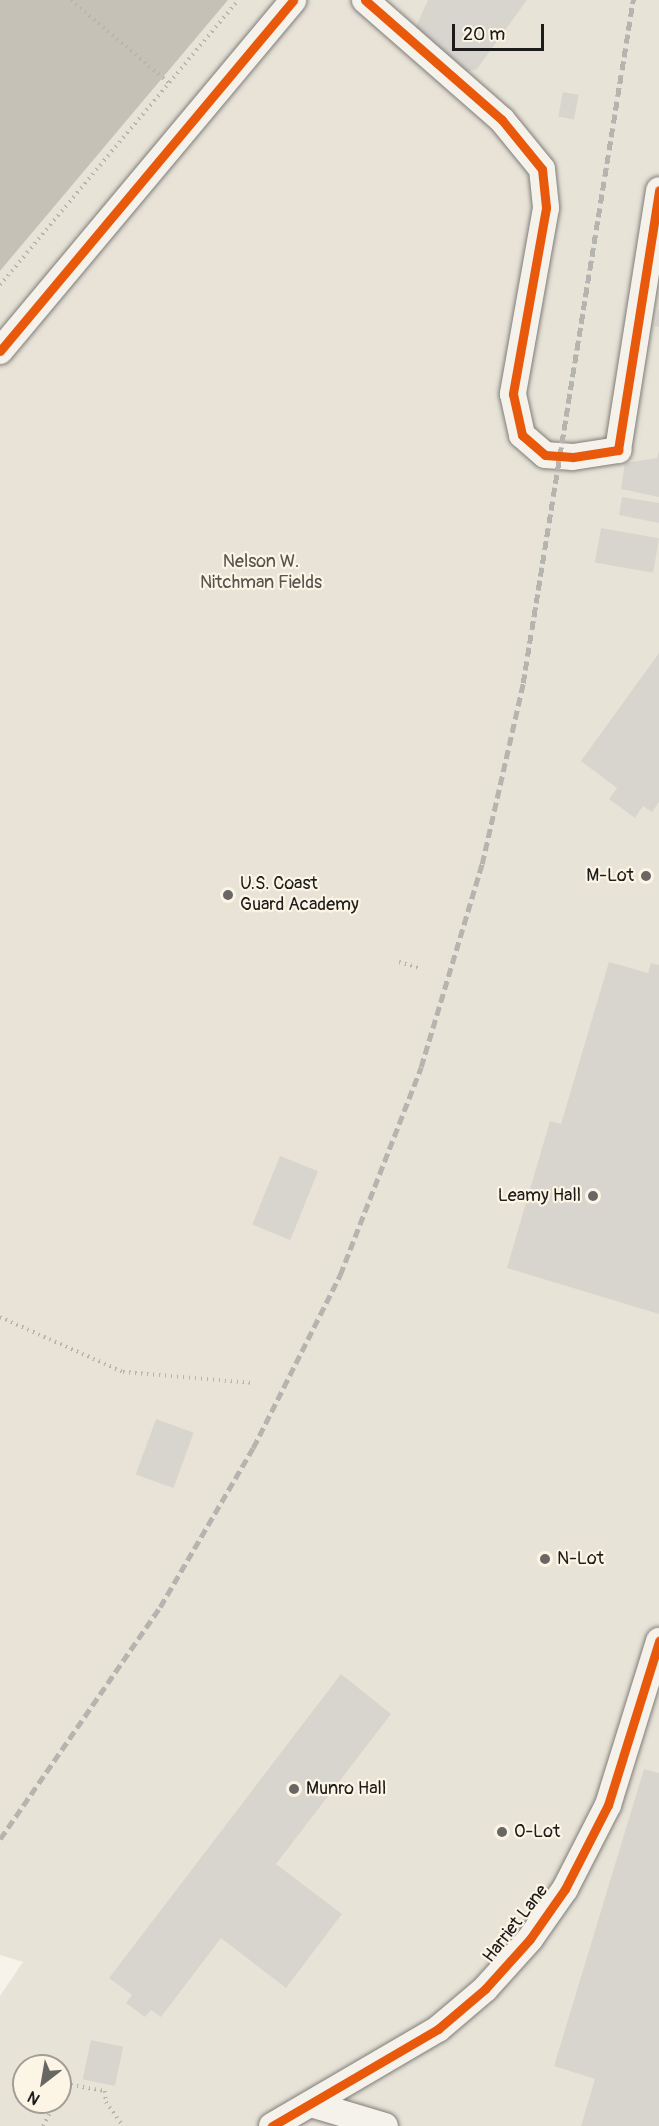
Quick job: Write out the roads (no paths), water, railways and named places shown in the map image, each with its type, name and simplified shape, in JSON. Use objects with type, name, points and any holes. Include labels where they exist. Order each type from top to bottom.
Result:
[{"type":"street","points":[[0,351],[293,0]]},
{"type":"street","points":[[365,0],[502,120],[542,169],[546,208],[513,394],[522,435],[545,455],[573,457],[618,450],[659,190]]},
{"type":"street","name":"Harriet Lane","points":[[272,2126],[404,2052],[453,2016],[505,1968],[549,1913],[608,1806],[659,1641]]},
{"type":"street","points":[[311,2104],[385,2126]]},
{"type":"railway","points":[[0,1839],[160,1607],[253,1448],[340,1275],[421,1067],[482,864],[523,683],[633,0]]},
{"type":"place","name":"M-Lot","points":[[646,876]]},
{"type":"place","name":"U.S. Coast Guard Academy","points":[[228,895]]},
{"type":"place","name":"Leamy Hall","points":[[593,1196]]},
{"type":"place","name":"N-Lot","points":[[545,1559]]},
{"type":"place","name":"Munro Hall","points":[[294,1789]]},
{"type":"place","name":"O-Lot","points":[[502,1832]]},
{"type":"park label","name":"Nelson W. Nitchman Fields","points":[[261,573]]}]
